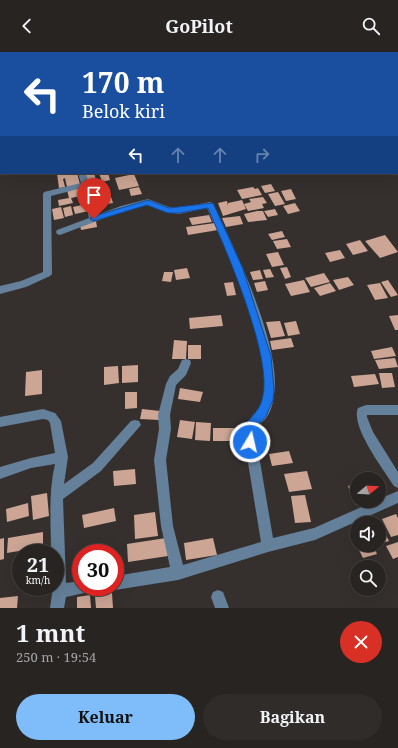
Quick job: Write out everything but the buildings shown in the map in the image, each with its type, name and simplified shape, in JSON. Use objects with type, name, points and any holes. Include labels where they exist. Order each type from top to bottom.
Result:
[{"type":"street","points":[[82,174],[94,219]]},
{"type":"street","points":[[0,290],[23,284],[47,274],[47,194],[85,184]]},
{"type":"street","points":[[60,232],[94,219],[148,202],[168,210],[179,211],[210,205],[239,269],[266,356],[269,390],[268,400],[262,413],[251,424],[249,432],[268,546]]},
{"type":"street","points":[[178,573],[168,526],[160,460],[164,438],[164,415],[171,384],[186,363]]},
{"type":"street","points":[[398,410],[366,410],[362,411],[361,414],[368,432],[398,482]]},
{"type":"street","points":[[0,422],[43,414],[51,416],[55,421],[62,457],[58,475],[58,544]]},
{"type":"street","points":[[57,496],[97,467],[135,425]]},
{"type":"street","points":[[0,473],[32,463],[62,457]]},
{"type":"street","points":[[124,582],[178,573],[268,546],[315,534],[398,496]]},
{"type":"street","points":[[57,608],[59,596]]},
{"type":"route","points":[[94,219],[124,208],[148,202],[168,210],[179,211],[210,205],[239,269],[266,356],[269,390],[268,400],[262,413],[249,428],[250,442]]}]
